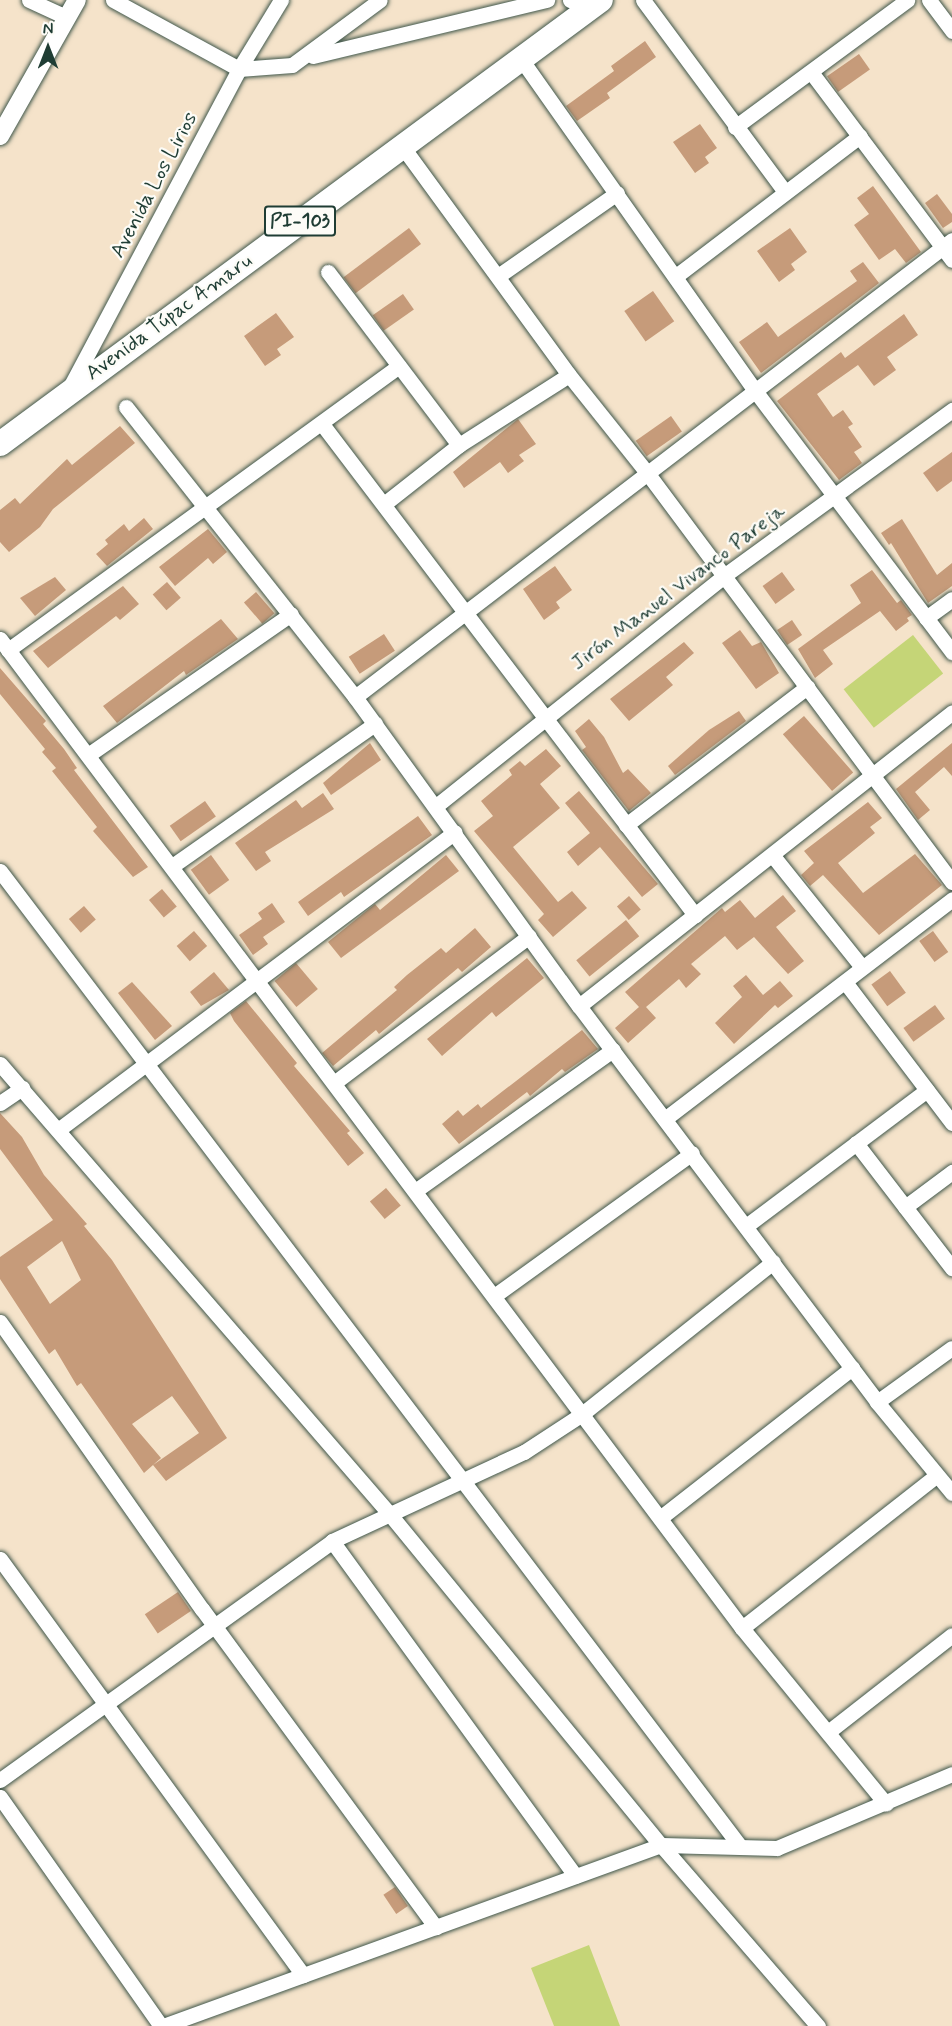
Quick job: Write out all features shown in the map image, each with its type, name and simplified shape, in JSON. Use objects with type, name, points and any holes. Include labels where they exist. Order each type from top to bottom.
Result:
[{"type":"main road","name":"Avenida Túpac Amaru","points":[[0,444],[521,59],[587,2]]},
{"type":"street","points":[[29,0],[66,17]]},
{"type":"street","points":[[0,135],[77,0]]},
{"type":"street","points":[[113,0],[239,69],[292,65],[380,0]]},
{"type":"street","name":"Avenida Los Lirios","points":[[68,392],[239,69],[281,0]]},
{"type":"street","points":[[304,58],[546,0]]},
{"type":"street","points":[[643,0],[785,192]]},
{"type":"street","points":[[735,127],[907,0]]},
{"type":"street","points":[[929,0],[952,31]]},
{"type":"street","points":[[521,59],[756,392],[952,652]]},
{"type":"street","points":[[811,72],[947,244],[952,260]]},
{"type":"street","points":[[676,276],[860,136]]},
{"type":"street","points":[[402,146],[569,375],[725,575],[952,882]]},
{"type":"street","points":[[498,276],[617,193]]},
{"type":"street","points":[[355,697],[465,616],[947,244]]},
{"type":"street","points":[[328,272],[459,445]]},
{"type":"street","points":[[399,366],[209,507],[4,644],[742,1628],[886,1804]]},
{"type":"street","points":[[384,504],[459,445],[569,375]]},
{"type":"street","points":[[126,407],[209,507],[355,697],[579,1006],[693,1153],[877,1402],[952,1493]]},
{"type":"street","name":"Jirón Manuel Vivanco Pareja","points":[[436,806],[544,717],[725,575],[952,410]]},
{"type":"street","points":[[322,424],[384,504],[465,616],[695,915]]},
{"type":"street","points":[[926,618],[952,599]]},
{"type":"street","points":[[88,755],[291,614]]},
{"type":"street","points":[[626,825],[807,687]]},
{"type":"street","points":[[579,1006],[773,856],[952,712]]},
{"type":"street","points":[[172,866],[375,724]]},
{"type":"street","points":[[58,1130],[455,832]]},
{"type":"street","points":[[773,856],[862,967]]},
{"type":"street","points":[[0,871],[739,1845]]},
{"type":"street","points":[[666,1118],[952,899]]},
{"type":"street","points":[[334,1083],[529,936]]},
{"type":"street","points":[[845,982],[952,1123]]},
{"type":"street","points":[[415,1191],[613,1050]]},
{"type":"street","points":[[0,1064],[388,1512],[661,1845],[818,2026]]},
{"type":"street","points":[[0,1103],[21,1088]]},
{"type":"street","points":[[746,1226],[927,1090]]},
{"type":"street","points":[[856,1143],[952,1268]]},
{"type":"street","points":[[494,1296],[693,1153]]},
{"type":"street","points":[[905,1207],[952,1172]]},
{"type":"street","points":[[0,1780],[332,1541],[388,1512],[524,1452],[582,1414],[773,1262]]},
{"type":"street","points":[[0,1322],[215,1626],[436,1927]]},
{"type":"street","points":[[877,1402],[952,1348]]},
{"type":"street","points":[[660,1518],[852,1368]]},
{"type":"street","points":[[742,1628],[936,1476]]},
{"type":"street","points":[[332,1541],[575,1876]]},
{"type":"street","points":[[0,1559],[303,1975]]},
{"type":"street","points":[[828,1732],[952,1635]]},
{"type":"street","points":[[0,1797],[162,2026],[661,1845],[739,1845],[777,1848],[886,1804],[952,1774]]},
{"type":"green space","points":[[913,635],[943,674],[874,728],[844,689]]},
{"type":"green space","points":[[589,1945],[620,2026],[554,2026],[531,1968]]},
{"type":"building","points":[[645,41],[656,57],[607,93],[610,98],[577,121],[566,106],[614,71],[611,66]]},
{"type":"building","points":[[859,54],[870,70],[838,92],[827,76]]},
{"type":"building","points":[[700,124],[717,148],[705,157],[709,163],[695,173],[673,142]]},
{"type":"building","points":[[873,186],[921,252],[906,263],[895,249],[879,260],[854,225],[869,214],[857,198]]},
{"type":"building","points":[[937,194],[952,214],[952,222],[943,228],[925,203]]},
{"type":"building","points":[[409,228],[421,244],[356,293],[344,277]]},
{"type":"building","points":[[790,228],[807,252],[791,264],[795,270],[779,282],[757,251]]},
{"type":"building","points":[[863,262],[879,283],[761,373],[739,342],[767,322],[778,337],[857,281],[850,271]]},
{"type":"building","points":[[653,291],[674,321],[646,341],[624,311]]},
{"type":"building","points":[[403,294],[414,310],[384,331],[373,315]]},
{"type":"building","points":[[276,313],[294,337],[277,349],[281,355],[265,366],[244,336]]},
{"type":"building","points":[[904,314],[918,335],[887,357],[896,370],[874,386],[858,365],[817,394],[833,417],[843,410],[853,424],[848,427],[862,447],[854,452],[862,463],[839,480],[777,401],[841,352],[845,358]]},
{"type":"building","points":[[671,416],[682,432],[647,456],[636,441]]},
{"type":"building","points":[[518,419],[536,444],[519,455],[524,461],[508,473],[500,462],[464,488],[453,472]]},
{"type":"building","points":[[120,426],[135,443],[53,509],[40,527],[9,552],[0,542],[0,510],[15,498],[20,504],[67,459],[72,465]]},
{"type":"building","points":[[952,452],[952,481],[937,492],[923,473]]},
{"type":"building","points":[[144,518],[153,529],[107,566],[96,554],[108,544],[105,540],[124,524],[129,531]]},
{"type":"building","points":[[902,519],[937,575],[952,563],[952,586],[928,603],[891,543],[889,545],[881,533]]},
{"type":"building","points":[[208,529],[227,552],[213,564],[208,558],[175,586],[159,567]]},
{"type":"building","points":[[555,566],[572,590],[556,602],[560,608],[544,620],[523,589]]},
{"type":"building","points":[[872,570],[897,603],[901,600],[912,615],[907,618],[909,621],[896,631],[880,611],[823,650],[833,664],[815,678],[798,649],[861,603],[850,585]]},
{"type":"building","points":[[782,572],[795,590],[776,604],[763,586]]},
{"type":"building","points":[[55,577],[66,590],[35,616],[20,598]]},
{"type":"building","points":[[167,582],[181,598],[166,610],[153,594]]},
{"type":"building","points":[[123,586],[139,604],[120,620],[116,616],[48,668],[33,651]]},
{"type":"building","points":[[256,592],[274,613],[262,624],[244,602]]},
{"type":"building","points":[[221,619],[238,639],[186,675],[184,671],[117,723],[103,706]]},
{"type":"building","points":[[792,620],[802,635],[787,645],[777,630]]},
{"type":"building","points":[[740,630],[752,646],[761,642],[779,673],[756,689],[722,643]]},
{"type":"building","points":[[384,634],[395,651],[360,674],[349,657]]},
{"type":"building","points":[[684,642],[694,653],[666,677],[673,685],[629,721],[610,699]]},
{"type":"building","points":[[0,668],[46,721],[43,724],[77,768],[74,770],[148,867],[133,877],[93,831],[97,827],[52,771],[56,768],[42,752],[45,749],[0,694]]},
{"type":"building","points":[[739,711],[746,721],[675,775],[668,766],[709,730]]},
{"type":"building","points":[[804,716],[853,773],[832,791],[783,734]]},
{"type":"building","points":[[589,719],[604,737],[623,773],[628,769],[651,793],[629,811],[582,750],[586,747],[575,731]]},
{"type":"building","points":[[370,743],[381,760],[331,795],[323,783]]},
{"type":"building","points":[[952,743],[952,776],[944,767],[915,792],[930,810],[918,820],[896,789]]},
{"type":"building","points":[[546,749],[561,766],[540,784],[560,808],[513,847],[558,902],[572,891],[587,908],[553,937],[538,920],[544,914],[474,831],[493,816],[481,801],[512,775],[509,770],[520,761],[525,766]]},
{"type":"building","points":[[579,791],[658,884],[642,897],[600,847],[578,866],[567,852],[590,833],[565,803]]},
{"type":"building","points":[[323,793],[334,809],[265,852],[271,861],[256,871],[235,843],[296,800],[302,808]]},
{"type":"building","points":[[205,801],[216,817],[181,841],[170,826]]},
{"type":"building","points":[[868,802],[882,818],[870,827],[875,833],[838,863],[863,893],[915,854],[942,885],[879,935],[823,875],[810,886],[801,875],[814,863],[804,851]]},
{"type":"building","points":[[418,816],[432,835],[344,897],[341,892],[308,916],[298,902]]},
{"type":"building","points":[[211,855],[229,880],[209,895],[191,870]]},
{"type":"building","points":[[446,855],[459,871],[341,958],[328,942],[375,904],[380,910]]},
{"type":"building","points":[[162,889],[177,907],[164,918],[149,900]]},
{"type":"building","points":[[783,895],[796,911],[776,927],[804,961],[788,974],[754,937],[737,950],[725,936],[691,964],[701,974],[686,988],[679,979],[646,1007],[656,1018],[628,1043],[615,1028],[639,1007],[625,992],[722,908],[725,912],[740,900],[755,918]]},
{"type":"building","points":[[629,896],[641,910],[629,920],[617,906]]},
{"type":"building","points":[[272,903],[285,922],[263,937],[268,944],[253,955],[239,935],[262,919],[258,913]]},
{"type":"building","points":[[84,906],[96,920],[81,933],[69,919]]},
{"type":"building","points":[[626,920],[639,936],[589,977],[576,960]]},
{"type":"building","points":[[475,928],[491,947],[462,972],[458,968],[379,1034],[376,1030],[333,1066],[322,1053],[397,990],[394,987],[407,975],[441,948],[446,953]]},
{"type":"building","points":[[194,931],[207,946],[190,961],[177,946]]},
{"type":"building","points":[[933,931],[948,952],[935,962],[919,941]]},
{"type":"building","points":[[527,958],[544,978],[496,1017],[492,1012],[442,1056],[427,1039]]},
{"type":"building","points":[[296,963],[318,989],[296,1007],[275,981]]},
{"type":"building","points":[[890,971],[906,993],[887,1006],[871,985]]},
{"type":"building","points":[[214,972],[229,990],[201,1006],[190,992]]},
{"type":"building","points":[[746,975],[763,995],[780,981],[793,996],[778,1008],[775,1005],[734,1044],[715,1023],[742,997],[733,986]]},
{"type":"building","points":[[132,982],[172,1026],[155,1040],[118,993]]},
{"type":"building","points":[[246,1001],[297,1063],[294,1066],[350,1131],[347,1133],[364,1153],[348,1166],[234,1021],[230,1013]]},
{"type":"building","points":[[935,1005],[945,1019],[913,1042],[903,1028]]},
{"type":"building","points":[[582,1030],[598,1049],[565,1072],[562,1069],[530,1096],[527,1092],[459,1144],[442,1124],[458,1110],[463,1116],[478,1104],[481,1108]]},
{"type":"building","points":[[0,1113],[22,1137],[44,1175],[87,1224],[84,1226],[112,1260],[227,1438],[166,1481],[153,1465],[144,1473],[81,1383],[77,1386],[55,1349],[49,1354],[0,1279],[0,1257],[53,1220],[0,1149]],"holes":[[[62,1241],[81,1280],[50,1304],[27,1267]],[[172,1396],[199,1433],[153,1465],[161,1458],[132,1424]]]},
{"type":"building","points":[[386,1188],[401,1206],[385,1219],[370,1201]]},
{"type":"building","points":[[178,1592],[191,1611],[158,1633],[145,1614]]},
{"type":"building","points":[[395,1887],[408,1906],[396,1914],[383,1895]]}]
